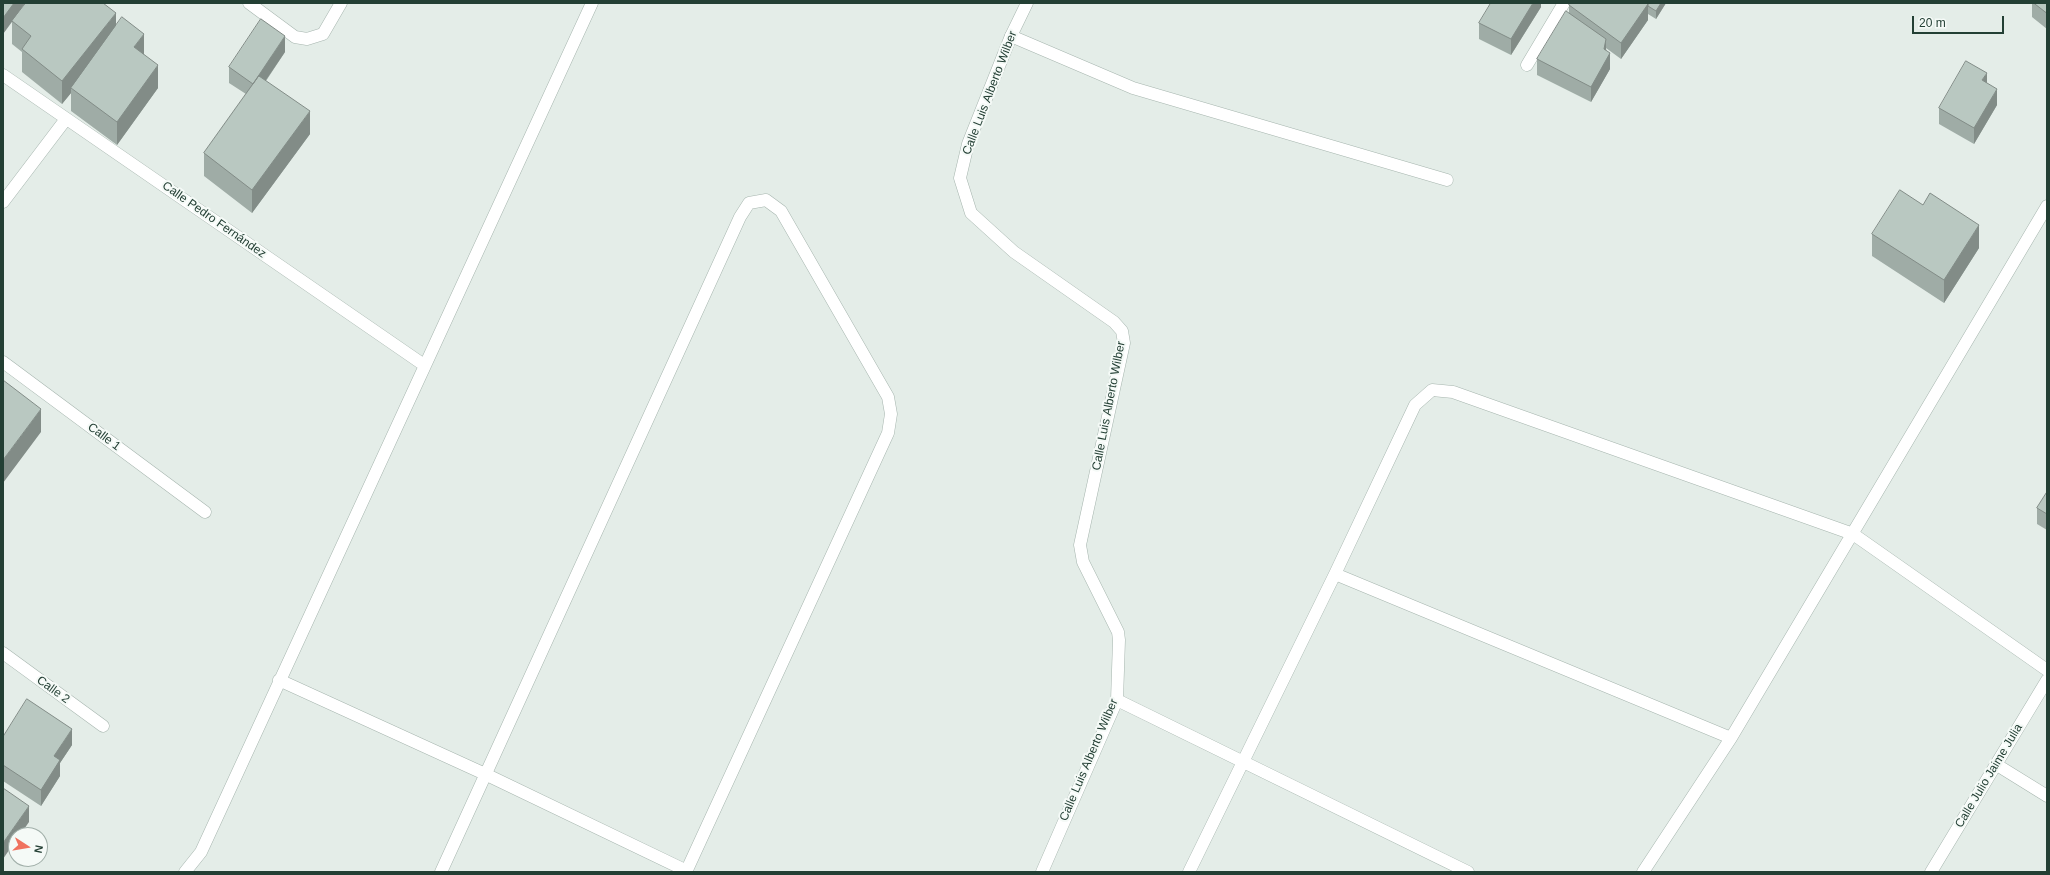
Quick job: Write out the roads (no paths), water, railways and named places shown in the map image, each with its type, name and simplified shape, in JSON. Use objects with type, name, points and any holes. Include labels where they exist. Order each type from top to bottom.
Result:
[{"type":"street","points":[[249,3],[295,37],[308,39],[323,34],[341,3]]},
{"type":"street","points":[[185,872],[201,852],[592,3]]},
{"type":"street","name":"Calle Luis Alberto Wilber","points":[[1027,3],[1011,36],[968,144],[960,178],[970,213],[1014,252],[1114,322],[1122,331],[1124,343],[1080,545],[1083,562],[1118,632],[1117,700],[1042,872]]},
{"type":"street","points":[[1527,65],[1564,3]]},
{"type":"street","points":[[1011,36],[1133,88],[1446,180]]},
{"type":"street","name":"Calle Pedro Fernández","points":[[3,75],[424,365]]},
{"type":"street","points":[[3,202],[66,119]]},
{"type":"street","points":[[279,680],[485,774],[686,872],[888,433],[891,414],[888,397],[781,211],[766,200],[749,203],[740,217],[485,774],[441,872]]},
{"type":"street","points":[[1643,872],[1731,738],[2047,206]]},
{"type":"street","name":"Calle 1","points":[[3,362],[205,512]]},
{"type":"street","points":[[1189,872],[1336,574],[1415,405],[1432,390],[1453,392],[1853,534],[2047,670]]},
{"type":"street","points":[[1336,574],[1731,738]]},
{"type":"street","name":"Calle 2","points":[[3,653],[103,726]]},
{"type":"street","name":"Calle Julio Jaime Julia","points":[[1931,872],[2047,680]]},
{"type":"street","points":[[1117,700],[1468,872]]},
{"type":"street","points":[[1997,765],[2047,796]]}]
